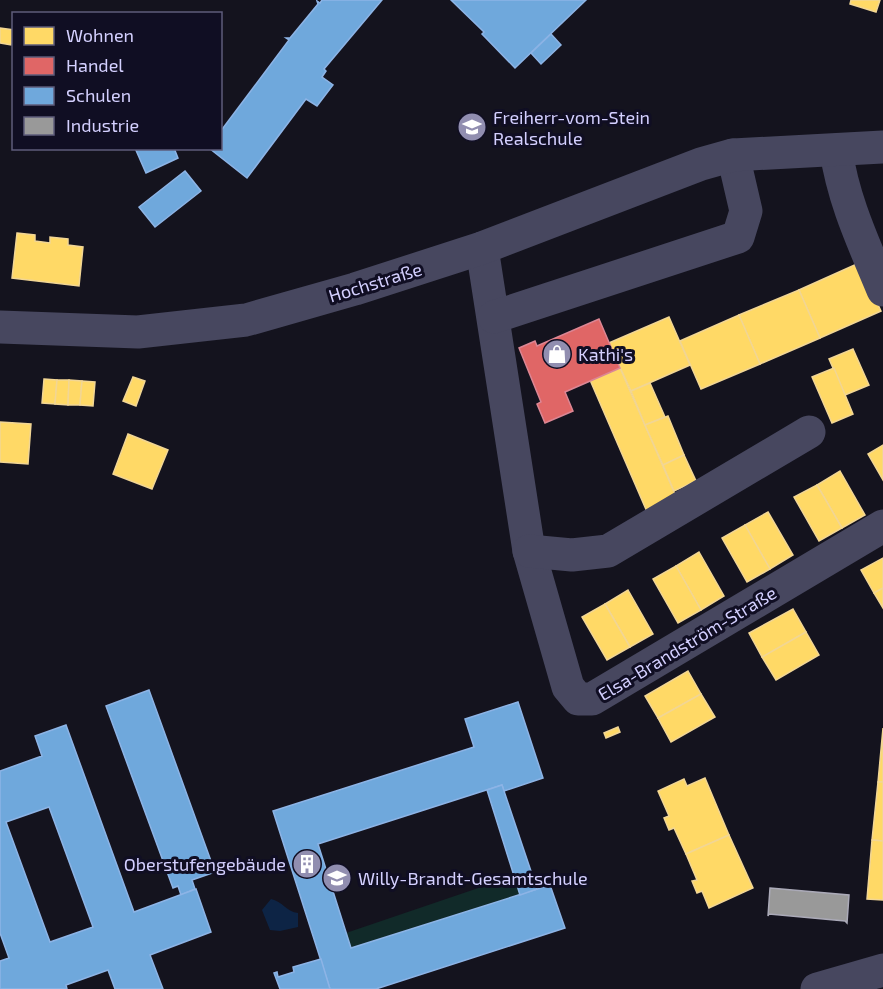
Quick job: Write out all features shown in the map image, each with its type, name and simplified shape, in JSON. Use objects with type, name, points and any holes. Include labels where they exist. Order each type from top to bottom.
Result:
[{"type":"street","name":"Hochstraße","points":[[0,327],[138,332],[246,320],[355,289],[482,248],[701,164],[734,154],[883,147]]},
{"type":"street","points":[[836,150],[840,179],[851,212],[883,290]]},
{"type":"street","points":[[494,317],[738,237],[746,211],[734,154]]},
{"type":"street","name":"Elsa-Brandström-Straße","points":[[482,248],[529,551],[568,687],[578,699],[592,699],[883,526]]},
{"type":"street","points":[[529,551],[572,555],[608,551],[809,432]]},
{"type":"street","points":[[817,989],[883,970]]},
{"type":"green space","points":[[514,876],[520,895],[351,948],[346,933]]},
{"type":"water","points":[[271,899],[298,913],[298,927],[280,931],[270,930],[262,910]]},
{"type":"building: Wohnen","points":[[851,0],[880,0],[876,12],[850,4]]},
{"type":"building: Wohnen","points":[[0,28],[12,30],[11,45],[0,43]]},
{"type":"building: Wohnen","points":[[17,233],[35,235],[35,241],[50,243],[50,237],[68,239],[68,245],[83,247],[79,286],[12,278]]},
{"type":"building: Wohnen","points":[[859,263],[881,311],[820,338],[799,290]]},
{"type":"building: Wohnen","points":[[799,290],[820,338],[760,364],[739,315]]},
{"type":"building: Wohnen","points":[[739,315],[760,364],[701,389],[680,341]]},
{"type":"building: Wohnen","points":[[669,317],[690,365],[631,391],[609,343]]},
{"type":"building: Wohnen","points":[[853,349],[869,385],[845,395],[829,359]]},
{"type":"building: Wohnen","points":[[620,368],[678,501],[648,514],[590,380]]},
{"type":"building: Wohnen","points":[[834,368],[853,414],[832,423],[812,377]]},
{"type":"building: Wohnen","points":[[133,377],[145,381],[136,406],[123,401]]},
{"type":"building: Wohnen","points":[[44,379],[57,380],[55,404],[42,403]]},
{"type":"building: Wohnen","points":[[57,380],[69,380],[68,405],[55,404]]},
{"type":"building: Wohnen","points":[[69,380],[82,381],[80,405],[68,405]]},
{"type":"building: Wohnen","points":[[82,381],[95,382],[93,406],[80,405]]},
{"type":"building: Wohnen","points":[[650,383],[665,417],[645,425],[631,391]]},
{"type":"building: Wohnen","points":[[668,416],[684,455],[663,465],[645,425]]},
{"type":"building: Wohnen","points":[[0,422],[31,424],[28,464],[0,462]]},
{"type":"building: Wohnen","points":[[128,434],[168,450],[152,489],[113,474]]},
{"type":"building: Wohnen","points":[[883,445],[883,480],[868,454]]},
{"type":"building: Wohnen","points":[[684,455],[696,481],[674,491],[663,465]]},
{"type":"building: Wohnen","points":[[840,471],[865,515],[842,528],[817,485]]},
{"type":"building: Wohnen","points":[[817,485],[842,528],[819,541],[794,497]]},
{"type":"building: Wohnen","points":[[768,512],[793,555],[770,569],[745,525]]},
{"type":"building: Wohnen","points":[[745,525],[770,569],[747,582],[722,538]]},
{"type":"building: Wohnen","points":[[699,552],[724,596],[701,610],[676,566]]},
{"type":"building: Wohnen","points":[[883,558],[883,588],[874,593],[861,570]]},
{"type":"building: Wohnen","points":[[676,566],[701,610],[678,623],[653,579]]},
{"type":"building: Wohnen","points":[[883,588],[883,608],[874,593]]},
{"type":"building: Wohnen","points":[[628,590],[653,634],[630,647],[605,604]]},
{"type":"building: Wohnen","points":[[605,604],[630,647],[607,660],[582,617]]},
{"type":"building: Wohnen","points":[[793,609],[806,632],[762,657],[749,633]]},
{"type":"building: Wohnen","points":[[806,632],[819,655],[776,680],[762,657]]},
{"type":"building: Wohnen","points":[[688,671],[701,694],[658,718],[645,696]]},
{"type":"building: Wohnen","points":[[701,694],[715,717],[671,742],[658,718]]},
{"type":"building: Wohnen","points":[[618,727],[620,732],[606,738],[604,733]]},
{"type":"building: Wohnen","points":[[883,728],[883,782],[878,782]]},
{"type":"building: Wohnen","points":[[705,778],[729,835],[686,854],[674,828],[669,830],[664,818],[669,816],[658,791],[684,779],[687,786]]},
{"type":"building: Wohnen","points":[[878,782],[883,782],[883,841],[872,840]]},
{"type":"building: Wohnen","points":[[729,835],[753,888],[709,908],[702,891],[697,893],[692,881],[697,880],[686,854]]},
{"type":"building: Wohnen","points":[[872,840],[883,841],[883,900],[867,899]]},
{"type":"building: Handel","points":[[599,319],[620,368],[565,392],[573,411],[545,423],[537,404],[541,402],[519,348],[535,341],[537,346]]},
{"type":"building: Schulen","points":[[322,0],[382,0],[324,69],[326,71],[322,77],[333,85],[317,106],[306,99],[247,178],[212,150],[222,150],[222,129],[289,40],[286,38],[290,38],[318,4],[317,1],[320,3]]},
{"type":"building: Schulen","points":[[451,0],[586,0],[515,68],[482,34],[484,32]]},
{"type":"building: Schulen","points":[[551,34],[561,45],[541,64],[531,53]]},
{"type":"building: Schulen","points":[[136,150],[175,150],[178,158],[146,173]]},
{"type":"building: Schulen","points":[[185,171],[201,191],[155,227],[139,207]]},
{"type":"building: Schulen","points":[[149,690],[215,872],[192,880],[195,889],[181,895],[178,886],[173,888],[106,706]]},
{"type":"building: Schulen","name":"Oberstufengebäude","points":[[518,702],[543,778],[504,791],[502,785],[318,844],[351,948],[550,885],[565,928],[376,989],[330,989],[273,811],[474,747],[465,719]]},
{"type":"building: Schulen","points":[[66,725],[134,912],[196,889],[211,932],[150,955],[163,989],[115,989],[108,970],[66,985],[67,989],[0,989],[0,961],[9,958],[0,933],[0,771],[42,756],[35,736]],"holes":[[[49,807],[93,927],[50,942],[6,822]]]},
{"type":"building: Schulen","points":[[502,785],[537,889],[520,895],[487,790]]},
{"type":"building: Schulen","points":[[321,959],[330,989],[280,989],[274,973],[277,972],[278,977],[294,972],[293,967]]},
{"type":"building: Industrie","points":[[770,888],[849,895],[847,923],[769,914],[768,916]]},
{"type":"place","name":"Freiherr-vom-Stein Realschule","points":[[472,127]]},
{"type":"place","name":"Kathi's","points":[[557,354]]},
{"type":"place","name":"Oberstufengebäude","points":[[307,864]]},
{"type":"place","name":"Willy-Brandt-Gesamtschule","points":[[337,878]]}]
